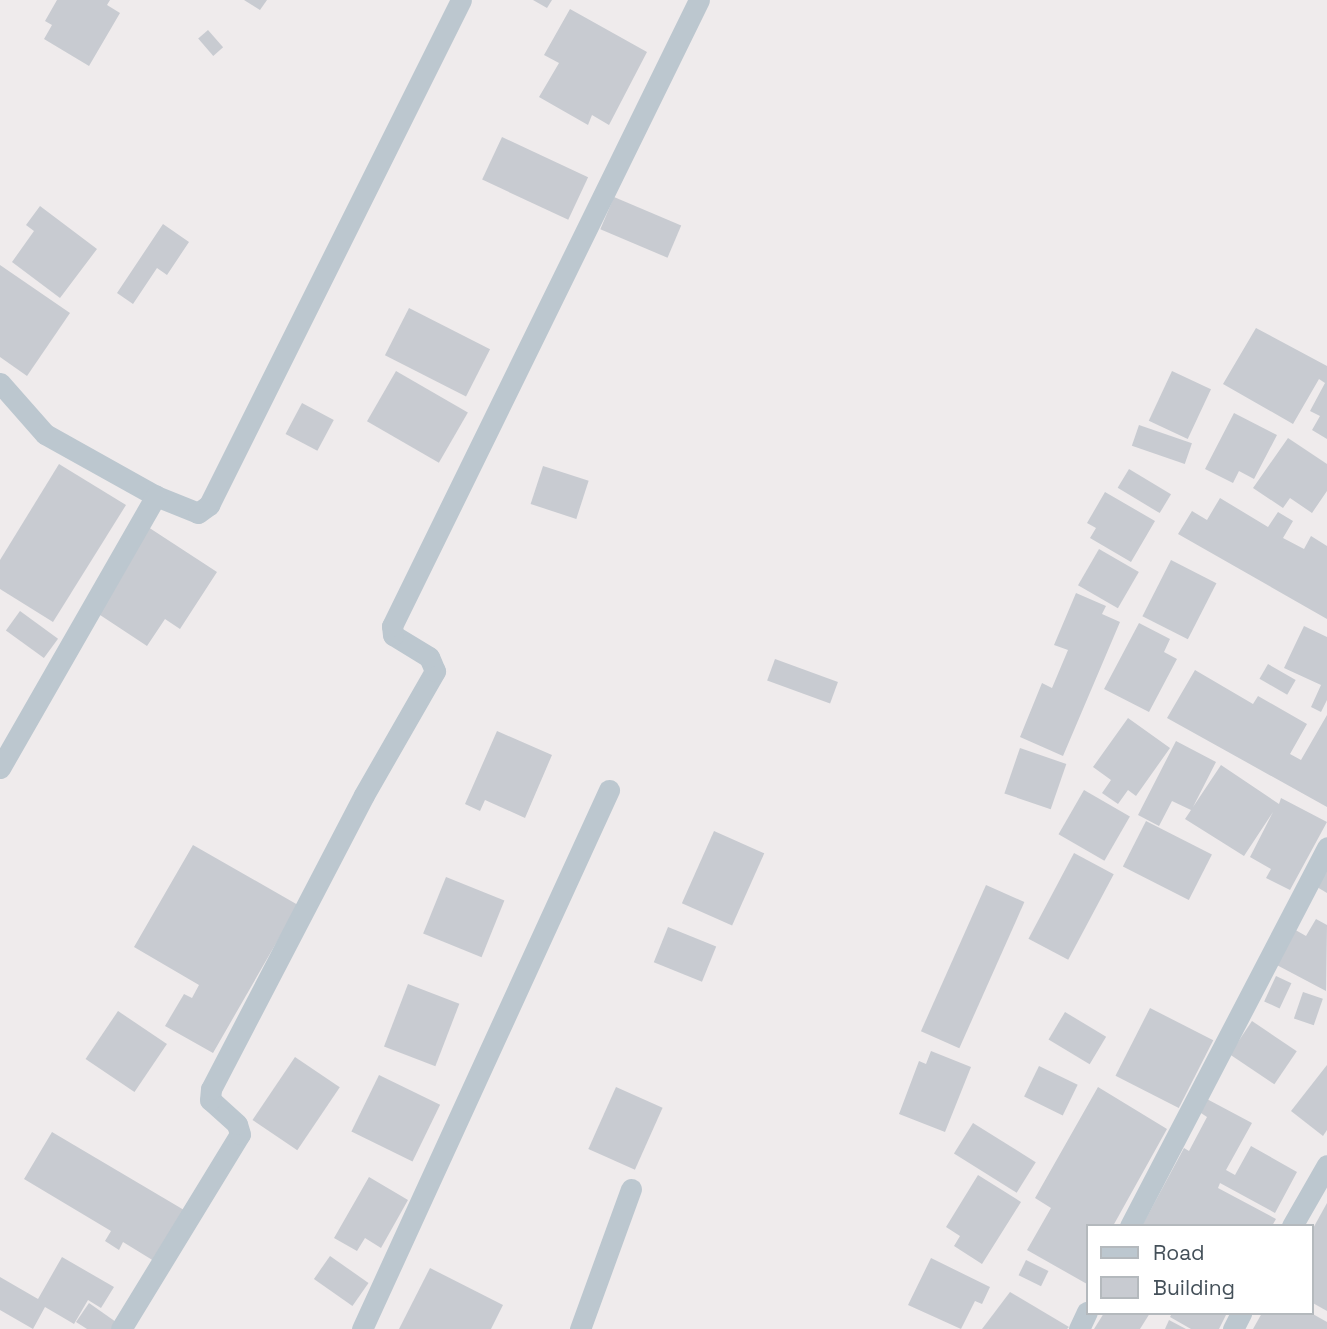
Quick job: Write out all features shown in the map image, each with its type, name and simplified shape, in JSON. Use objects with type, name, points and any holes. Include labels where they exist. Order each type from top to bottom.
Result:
[{"type":"street","points":[[0,383],[45,434],[156,496],[198,513],[209,505],[461,0]]},
{"type":"street","points":[[121,1329],[240,1134],[237,1124],[211,1100],[211,1089],[364,794],[435,671],[429,657],[393,635],[392,626],[699,0]]},
{"type":"street","points":[[0,768],[156,496]]},
{"type":"street","points":[[362,1329],[609,790]]},
{"type":"street","points":[[1131,1224],[1327,847]]},
{"type":"street","points":[[1293,1224],[1327,1165]]},
{"type":"street","points":[[580,1329],[631,1189]]},
{"type":"building","points":[[57,0],[110,0],[107,5],[120,13],[89,66],[44,39],[52,25],[45,21]]},
{"type":"building","points":[[244,0],[267,0],[260,10]]},
{"type":"building","points":[[533,0],[552,0],[547,8]]},
{"type":"building","points":[[570,9],[647,52],[609,125],[592,115],[588,125],[539,97],[559,63],[544,55]]},
{"type":"building","points":[[208,30],[223,47],[213,56],[198,39]]},
{"type":"building","points":[[502,137],[588,177],[568,220],[482,180]]},
{"type":"building","points":[[614,197],[681,226],[668,258],[600,229]]},
{"type":"building","points":[[40,206],[97,249],[60,298],[12,262],[34,231],[26,225]]},
{"type":"building","points":[[163,224],[189,242],[167,275],[157,268],[133,304],[117,293]]},
{"type":"building","points":[[0,265],[70,313],[27,376],[0,357]]},
{"type":"building","points":[[409,308],[490,349],[466,397],[385,355]]},
{"type":"building","points":[[1256,328],[1327,366],[1327,439],[1312,430],[1320,416],[1310,411],[1325,383],[1319,379],[1293,424],[1223,384]]},
{"type":"building","points":[[396,371],[468,412],[439,463],[367,421]]},
{"type":"building","points":[[1172,371],[1211,389],[1188,439],[1149,421]]},
{"type":"building","points":[[302,403],[334,420],[317,451],[286,434]]},
{"type":"building","points":[[1234,413],[1277,435],[1254,479],[1239,471],[1233,483],[1205,469]]},
{"type":"building","points":[[1139,425],[1192,443],[1185,464],[1132,446]]},
{"type":"building","points":[[1288,438],[1327,464],[1327,491],[1312,513],[1290,498],[1283,508],[1253,488]]},
{"type":"building","points":[[59,464],[126,505],[53,622],[0,589],[0,560]]},
{"type":"building","points":[[543,466],[589,481],[576,519],[531,504]]},
{"type":"building","points":[[1129,469],[1171,494],[1160,513],[1118,488]]},
{"type":"building","points":[[1105,492],[1155,521],[1131,562],[1090,538],[1096,528],[1087,523]]},
{"type":"building","points":[[1220,498],[1268,527],[1278,512],[1293,521],[1283,538],[1304,549],[1311,536],[1327,546],[1327,619],[1178,534],[1192,511],[1207,520]]},
{"type":"building","points":[[148,527],[217,572],[180,629],[165,619],[147,646],[94,611]]},
{"type":"building","points":[[1099,549],[1139,572],[1118,608],[1078,585]]},
{"type":"building","points":[[1171,560],[1216,583],[1188,639],[1142,616]]},
{"type":"building","points":[[1076,593],[1106,606],[1102,614],[1120,622],[1063,756],[1020,737],[1042,683],[1052,688],[1068,650],[1054,645]]},
{"type":"building","points":[[20,611],[58,639],[44,658],[6,630]]},
{"type":"building","points":[[1139,623],[1170,639],[1164,652],[1177,659],[1149,712],[1104,689]]},
{"type":"building","points":[[1304,626],[1327,637],[1327,700],[1321,712],[1311,707],[1321,685],[1284,668]]},
{"type":"building","points":[[775,659],[838,682],[830,704],[767,681]]},
{"type":"building","points":[[1268,664],[1296,680],[1287,695],[1260,679]]},
{"type":"building","points":[[1195,670],[1253,704],[1258,696],[1307,724],[1290,754],[1301,760],[1327,715],[1327,807],[1167,718]]},
{"type":"building","points":[[1128,718],[1170,748],[1136,796],[1128,790],[1118,804],[1102,793],[1111,780],[1093,767]]},
{"type":"building","points":[[497,731],[552,755],[525,818],[485,800],[480,811],[465,804]]},
{"type":"building","points":[[1176,741],[1216,762],[1193,807],[1221,765],[1279,804],[1281,798],[1327,822],[1290,890],[1266,878],[1271,869],[1250,857],[1273,812],[1244,856],[1185,819],[1191,810],[1172,801],[1159,826],[1138,815]]},
{"type":"building","points":[[1020,748],[1066,764],[1051,809],[1004,793]]},
{"type":"building","points":[[1084,790],[1130,816],[1104,861],[1058,834]]},
{"type":"building","points":[[1146,821],[1212,855],[1189,900],[1123,866]]},
{"type":"building","points":[[714,831],[764,853],[732,926],[682,903]]},
{"type":"building","points":[[193,845],[298,905],[213,1053],[165,1026],[184,994],[192,998],[199,985],[134,947]]},
{"type":"building","points":[[1074,853],[1114,874],[1068,960],[1028,939]]},
{"type":"building","points":[[1327,871],[1327,893],[1317,887]]},
{"type":"building","points":[[446,877],[504,901],[482,957],[423,934]]},
{"type":"building","points":[[986,885],[1024,902],[959,1048],[921,1031]]},
{"type":"building","points":[[1316,919],[1327,925],[1326,991],[1273,963],[1292,928],[1306,936]]},
{"type":"building","points":[[668,927],[716,946],[702,982],[654,962]]},
{"type":"building","points":[[1276,976],[1291,983],[1280,1009],[1264,1001]]},
{"type":"building","points":[[408,984],[459,1004],[435,1066],[384,1047]]},
{"type":"building","points":[[1303,992],[1323,999],[1314,1025],[1294,1018]]},
{"type":"building","points":[[1150,1008],[1213,1040],[1179,1108],[1115,1076]]},
{"type":"building","points":[[118,1011],[167,1044],[134,1092],[86,1059]]},
{"type":"building","points":[[1065,1012],[1106,1037],[1090,1064],[1049,1039]]},
{"type":"building","points":[[1252,1021],[1297,1051],[1274,1084],[1230,1054]]},
{"type":"building","points":[[931,1051],[971,1067],[945,1132],[899,1114],[919,1061],[926,1064]]},
{"type":"building","points":[[295,1057],[340,1087],[297,1150],[253,1120]]},
{"type":"building","points":[[1327,1065],[1327,1130],[1323,1136],[1291,1111]]},
{"type":"building","points":[[1039,1066],[1078,1085],[1063,1115],[1024,1097]]},
{"type":"building","points":[[379,1075],[440,1105],[413,1161],[351,1132]]},
{"type":"building","points":[[616,1087],[663,1108],[635,1170],[588,1149]]},
{"type":"building","points":[[1098,1087],[1167,1129],[1114,1224],[1086,1224],[1086,1283],[1027,1250],[1051,1208],[1035,1198]]},
{"type":"building","points":[[1205,1098],[1252,1123],[1226,1170],[1235,1175],[1251,1146],[1297,1172],[1275,1213],[1220,1183],[1218,1188],[1276,1219],[1273,1224],[1143,1224],[1184,1148],[1189,1151],[1207,1117],[1198,1111]]},
{"type":"building","points":[[973,1123],[1036,1162],[1017,1193],[954,1154]]},
{"type":"building","points":[[52,1132],[184,1210],[154,1261],[123,1242],[119,1250],[105,1241],[111,1231],[24,1179]]},
{"type":"building","points":[[978,1175],[1021,1202],[982,1264],[954,1246],[960,1236],[946,1227]]},
{"type":"building","points":[[369,1177],[408,1200],[381,1248],[365,1238],[357,1251],[334,1238]]},
{"type":"building","points":[[1327,1203],[1327,1311],[1313,1303],[1313,1228]]},
{"type":"building","points":[[330,1256],[369,1283],[352,1306],[314,1279]]},
{"type":"building","points":[[62,1257],[114,1287],[101,1308],[88,1300],[74,1324],[45,1307],[33,1329],[0,1310],[0,1277],[38,1299]]},
{"type":"building","points":[[931,1258],[990,1287],[982,1304],[975,1301],[961,1329],[908,1305]]},
{"type":"building","points":[[1026,1260],[1048,1271],[1041,1286],[1019,1275]]},
{"type":"building","points":[[430,1268],[503,1305],[491,1329],[399,1329]]},
{"type":"building","points":[[1010,1292],[1069,1327],[982,1329]]},
{"type":"building","points":[[89,1303],[116,1322],[111,1329],[87,1329],[76,1322]]},
{"type":"building","points":[[1313,1314],[1327,1322],[1327,1329],[1253,1329],[1261,1315]]},
{"type":"building","points":[[1103,1315],[1149,1315],[1140,1329],[1094,1329]]},
{"type":"building","points":[[1226,1315],[1219,1329],[1191,1329],[1170,1317]]},
{"type":"building","points":[[1169,1320],[1186,1329],[1165,1329]]}]
